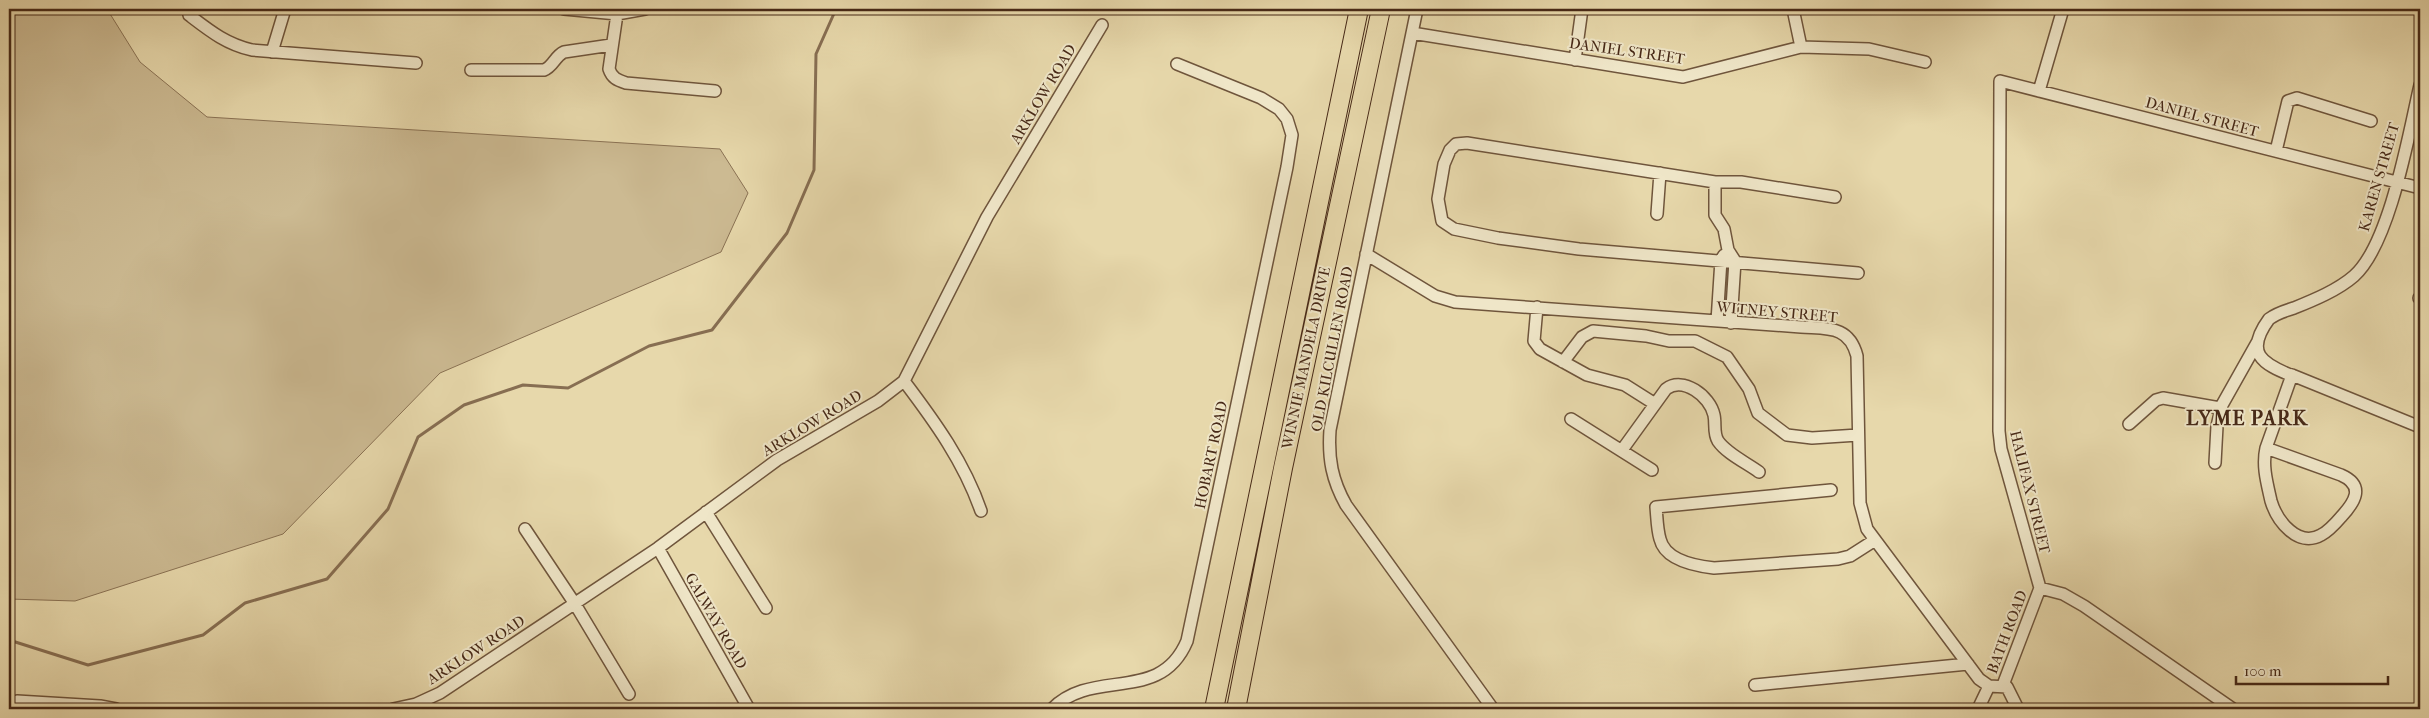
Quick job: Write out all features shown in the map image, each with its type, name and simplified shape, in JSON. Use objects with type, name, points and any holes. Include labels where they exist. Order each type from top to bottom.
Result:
[{"type":"main road","name":"WINNIE MANDELA DRIVE","points":[[1214,709],[1359,9]]},
{"type":"main road","name":"WINNIE MANDELA DRIVE","points":[[1236,709],[1283,468],[1382,9]]},
{"type":"street","points":[[272,52],[286,9]]},
{"type":"street","points":[[564,9],[616,14],[645,9]]},
{"type":"street","name":"OLD KILCULLEN ROAD","points":[[1417,9],[1330,430],[1330,470],[1346,505],[1493,709]]},
{"type":"street","points":[[1575,60],[1582,9]]},
{"type":"street","points":[[1793,9],[1801,47]]},
{"type":"street","points":[[2039,91],[2063,9]]},
{"type":"street","points":[[616,14],[609,68],[611,75],[616,80],[626,84],[715,91]]},
{"type":"street","points":[[189,15],[230,44],[272,52],[416,63]]},
{"type":"street","name":"ARKLOW ROAD","points":[[393,709],[416,704],[440,693],[658,548],[777,460],[878,401],[904,381],[987,217],[1102,25]]},
{"type":"street","name":"DANIEL STREET","points":[[1412,33],[1683,77],[1801,47],[1869,50],[1925,62]]},
{"type":"street","points":[[471,70],[544,70],[550,67],[557,56],[564,52],[611,45]]},
{"type":"street","name":"HOBART ROAD","points":[[1052,709],[1070,695],[1087,688],[1139,682],[1158,675],[1179,656],[1187,641],[1288,159],[1292,135],[1287,118],[1279,109],[1261,98],[1177,64]]},
{"type":"street","name":"DANIEL STREET","points":[[2000,81],[2420,188]]},
{"type":"street","name":"HALIFAX STREET","points":[[2000,81],[1999,431],[2001,449],[2040,588]]},
{"type":"street","name":"KAREN STREET","points":[[2220,408],[2258,341],[2264,326],[2274,315],[2333,290],[2354,276],[2372,250],[2383,226],[2397,182],[2420,85]]},
{"type":"street","points":[[2276,151],[2288,101],[2291,98],[2371,121]]},
{"type":"street","points":[[1835,197],[1741,182],[1715,182],[1467,143],[1456,144],[1450,150],[1444,164],[1438,199],[1440,216],[1444,224],[1454,229],[1538,244],[1858,273]]},
{"type":"street","points":[[1657,214],[1660,173]]},
{"type":"street","points":[[1715,182],[1715,215],[1724,229],[1728,250],[1734,261],[1731,323]]},
{"type":"street","points":[[1717,321],[1721,260],[1728,250]]},
{"type":"street","name":"WITNEY STREET","points":[[1366,254],[1444,299],[1831,330],[1843,333],[1848,337],[1857,356],[1860,502],[1863,519],[1875,540],[1978,679],[1989,686]]},
{"type":"street","points":[[1537,307],[1534,341],[1536,345],[1587,375],[1625,385],[1655,404]]},
{"type":"street","points":[[1563,362],[1582,336],[1593,331],[1639,335],[1669,341],[1696,341],[1727,357],[1749,389],[1758,413],[1787,435],[1812,438],[1858,434]]},
{"type":"street","points":[[2258,341],[2262,360],[2270,367],[2420,427]]},
{"type":"street","points":[[2266,448],[2341,475],[2351,482],[2355,490],[2355,500],[2328,532],[2308,539],[2300,536],[2278,520],[2263,464],[2266,448],[2293,376]]},
{"type":"street","points":[[904,381],[940,429],[971,481],[981,511]]},
{"type":"street","points":[[1622,450],[1671,385],[1682,384],[1703,397],[1714,413],[1714,432],[1718,442],[1759,472]]},
{"type":"street","points":[[2129,424],[2156,400],[2163,398],[2220,408],[2215,463]]},
{"type":"street","points":[[1571,419],[1652,470]]},
{"type":"street","points":[[1831,490],[1656,507],[1660,539],[1668,552],[1673,555],[1702,566],[1714,568],[1838,559],[1850,556],[1875,540]]},
{"type":"street","points":[[706,512],[766,608]]},
{"type":"street","points":[[525,529],[575,604],[630,694]]},
{"type":"street","name":"GALWAY ROAD","points":[[658,548],[749,709]]},
{"type":"street","points":[[2040,588],[2063,594],[2084,606],[2234,709]]},
{"type":"street","name":"BATH ROAD","points":[[2003,685],[2040,588]]},
{"type":"street","points":[[1755,685],[1968,664]]},
{"type":"street","points":[[1978,709],[1989,686],[2003,685],[2009,688],[2018,709]]},
{"type":"street","points":[[17,709],[16,703],[20,701],[100,706],[116,709]]},
{"type":"shaded area","points":[[9,9],[107,9],[140,62],[207,117],[720,149],[748,193],[721,252],[440,373],[283,534],[75,601],[9,599]]},
{"type":"waterway","points":[[9,640],[88,665],[203,635],[245,603],[327,579],[388,509],[418,437],[464,405],[523,385],[568,388],[649,346],[712,330],[787,233],[814,170],[816,54],[836,9]]},
{"type":"district","name":"LYME PARK","points":[[2247,418]]}]
